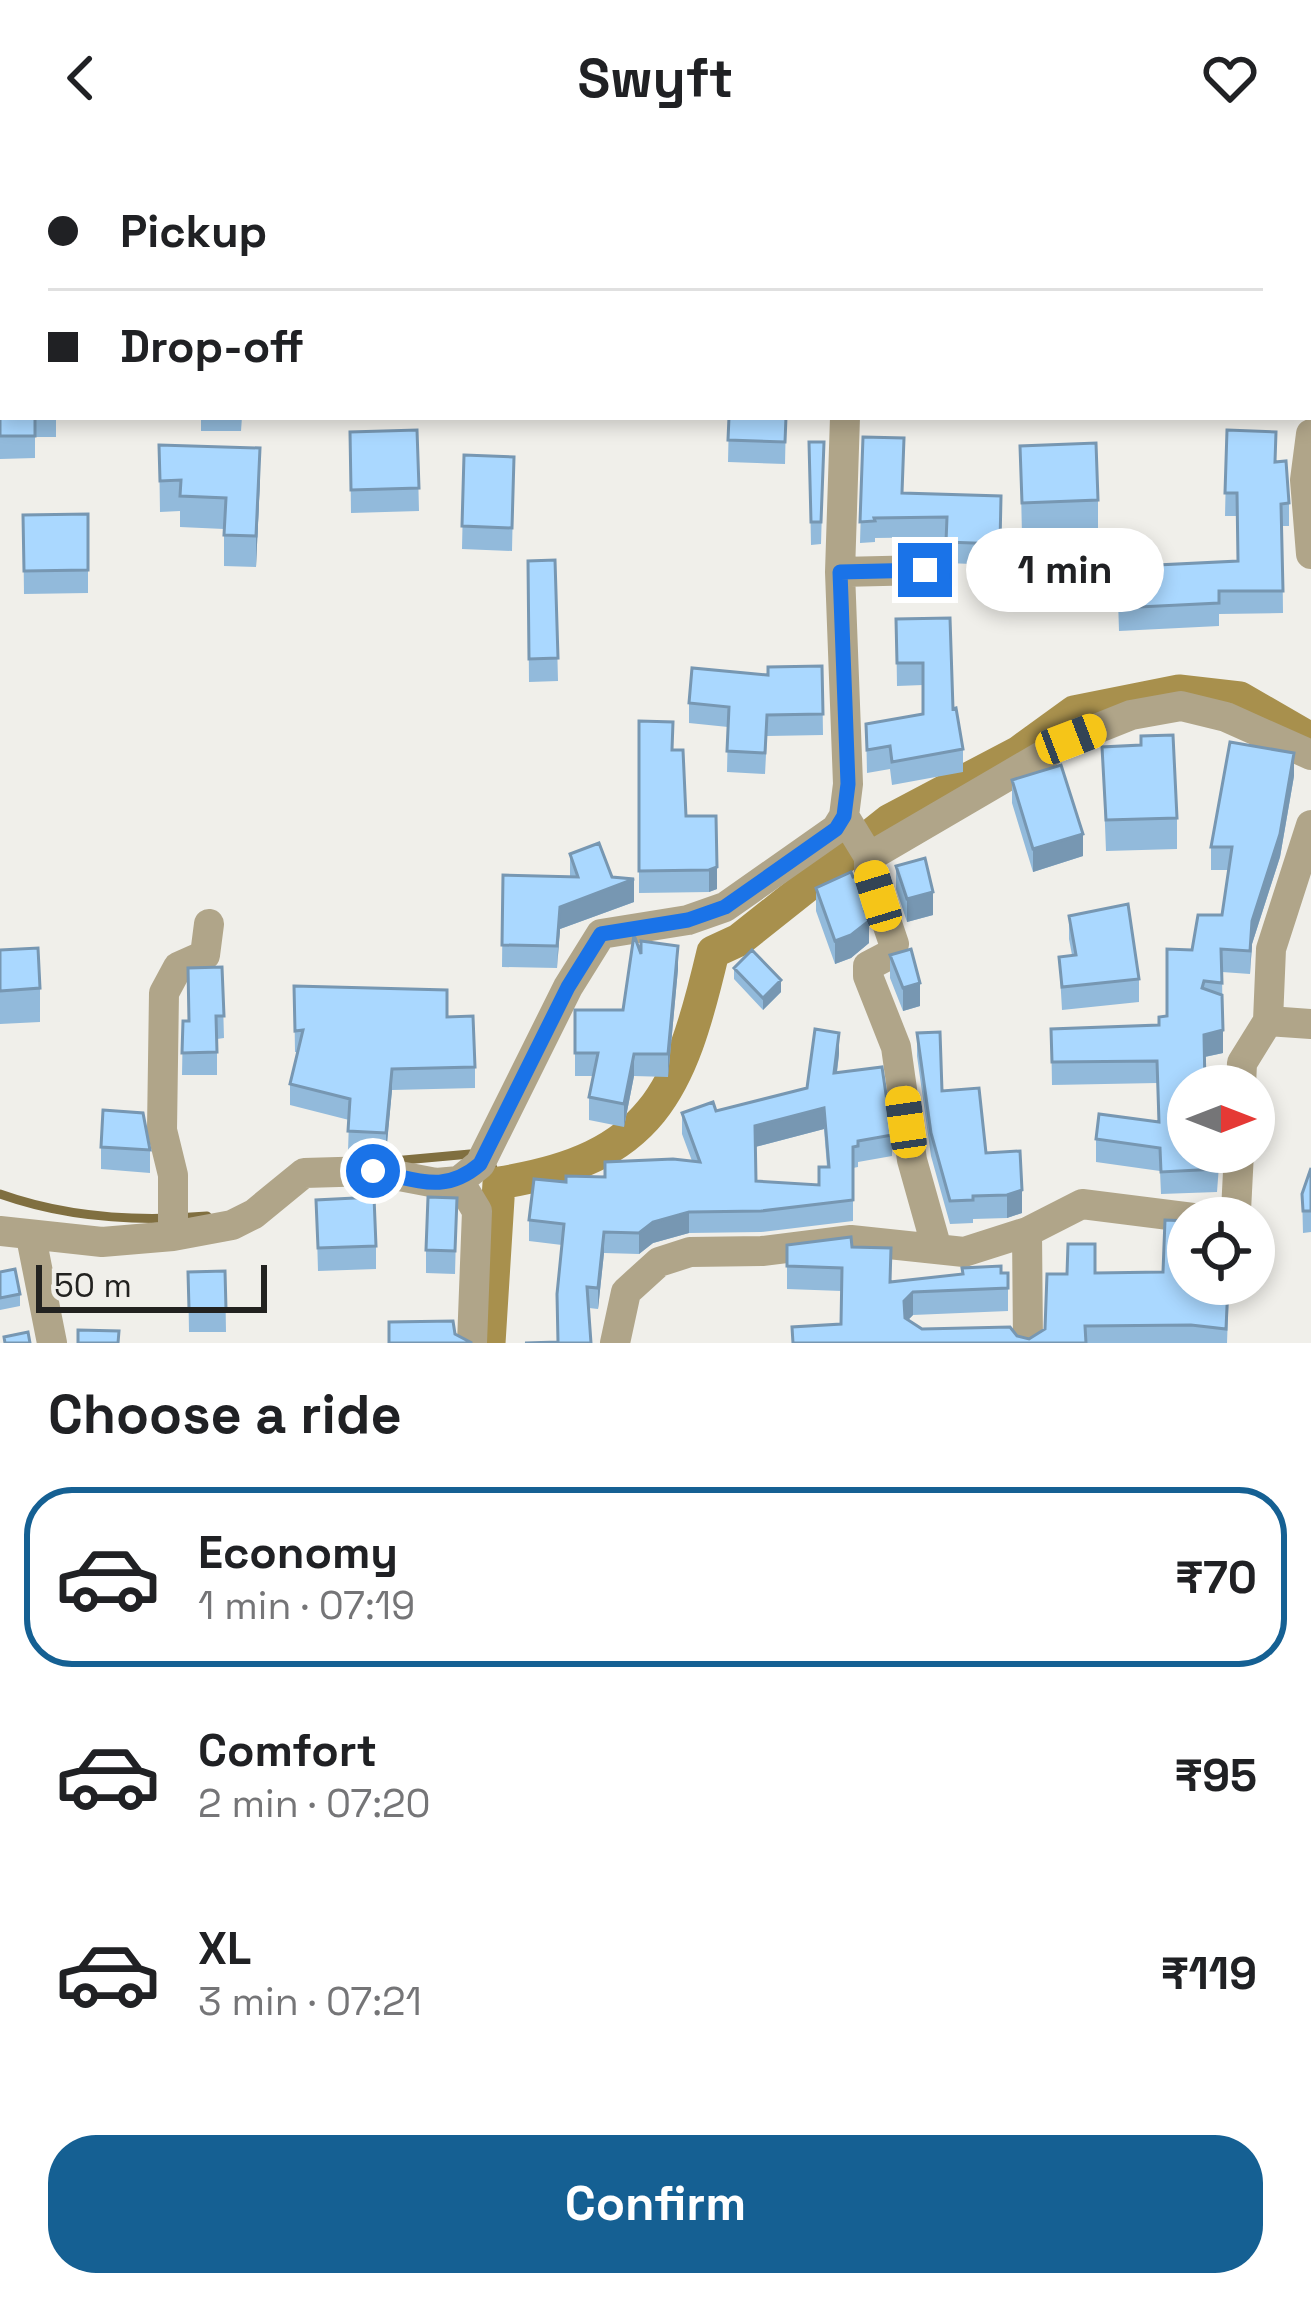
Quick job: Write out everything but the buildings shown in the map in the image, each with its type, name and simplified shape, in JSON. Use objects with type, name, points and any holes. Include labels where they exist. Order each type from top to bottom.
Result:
[{"type":"street","points":[[0,1231],[102,1242],[173,1236],[232,1225],[254,1214],[304,1173],[373,1171],[436,1183],[469,1173],[500,1128],[568,987],[601,934],[688,920],[725,907],[836,829],[844,816],[848,784],[840,572],[844,420]]},
{"type":"street","points":[[1311,434],[1305,480],[1311,554]]},
{"type":"street","points":[[840,572],[925,570]]},
{"type":"street","points":[[867,853],[945,816],[1071,739],[1131,715],[1180,706],[1226,717],[1311,755]]},
{"type":"street","points":[[844,816],[867,853],[894,944],[891,954],[868,966],[868,976],[896,1047],[912,1160],[937,1250]]},
{"type":"street","points":[[1242,1065],[1268,1021],[1270,949],[1311,825]]},
{"type":"street","points":[[173,1236],[173,1175],[162,1130],[164,993],[178,967],[205,955],[209,924]]},
{"type":"street","points":[[1268,1021],[1311,1024]]},
{"type":"street","points":[[469,1173],[477,1211],[472,1343]]},
{"type":"street","points":[[615,1343],[626,1292],[659,1262],[690,1252],[762,1252],[850,1240],[964,1252],[1027,1232],[1082,1204],[1167,1215]]},
{"type":"street","points":[[1021,1335],[1027,1232]]},
{"type":"street","points":[[32,1237],[52,1343]]},
{"type":"waterway","points":[[489,1343],[499,1183],[551,1172],[593,1156],[626,1136],[651,1111],[671,1080],[687,1044],[713,952],[739,940],[890,820],[1019,752],[1074,712],[1179,691],[1240,698],[1311,739]]},
{"type":"waterway","points":[[393,1161],[470,1154],[492,1166],[499,1183]]},
{"type":"waterway","points":[[0,1194],[102,1216],[207,1216]]},
{"type":"route","points":[[373,1171],[436,1183],[459,1181],[480,1164],[568,987],[601,934],[688,920],[725,907],[836,829],[844,816],[848,784],[840,572],[925,570]]}]
